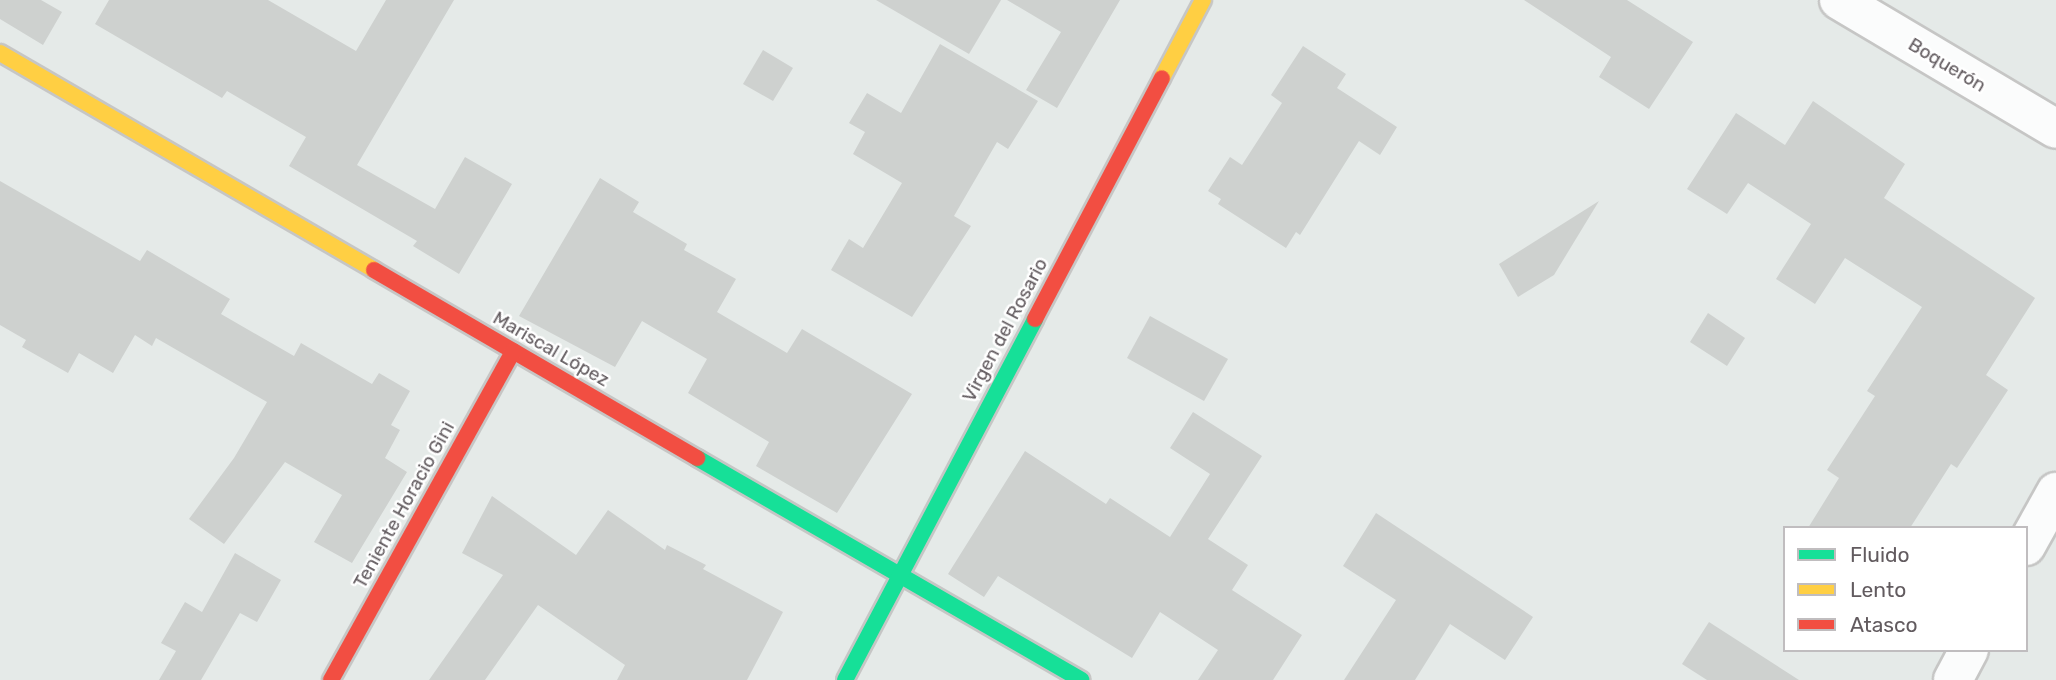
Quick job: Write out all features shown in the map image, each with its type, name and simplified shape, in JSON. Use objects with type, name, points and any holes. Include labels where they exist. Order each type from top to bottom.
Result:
[{"type":"street","name":"Virgen del Rosario","points":[[845,680],[1203,0]]},
{"type":"street","name":"Boquerón","points":[[1839,0],[2056,129]]},
{"type":"street","name":"Mariscal López","points":[[0,53],[1081,680]]},
{"type":"street","name":"Teniente Horacio Gini","points":[[331,680],[513,351]]},
{"type":"street","points":[[2028,543],[2056,492]]},
{"type":"street","points":[[1953,680],[1968,652]]},
{"type":"building","points":[[0,0],[41,0],[62,12],[43,45],[0,19]]},
{"type":"building","points":[[109,0],[268,0],[356,51],[386,0],[454,0],[357,165],[435,209],[465,157],[512,184],[459,274],[413,246],[417,241],[289,166],[306,137],[227,91],[222,98],[95,24]]},
{"type":"building","points":[[876,0],[1001,0],[969,54]]},
{"type":"building","points":[[1007,0],[1120,0],[1057,108],[1026,90],[1061,32]]},
{"type":"building","points":[[1524,0],[1627,0],[1693,42],[1649,109],[1599,77],[1611,57]]},
{"type":"building","points":[[940,44],[1038,101],[1008,149],[997,142],[954,216],[971,226],[912,317],[831,270],[849,239],[863,248],[902,183],[853,154],[865,132],[849,123],[867,93],[901,113]]},
{"type":"building","points":[[1303,46],[1346,74],[1337,88],[1397,127],[1380,155],[1359,141],[1300,235],[1296,232],[1286,248],[1218,204],[1221,199],[1208,191],[1230,157],[1242,165],[1282,103],[1271,95]]},
{"type":"building","points":[[763,50],[793,68],[773,101],[743,84]]},
{"type":"building","points":[[1813,101],[1905,164],[1884,198],[2035,298],[1986,375],[2008,390],[1957,468],[1951,464],[1911,526],[1809,526],[1839,478],[1827,470],[1875,396],[1867,391],[1922,307],[1845,258],[1815,304],[1776,279],[1811,224],[1748,183],[1727,214],[1687,189],[1736,113],[1785,145]]},
{"type":"building","points":[[600,178],[639,202],[633,212],[687,244],[684,250],[736,279],[717,312],[787,353],[802,329],[912,394],[837,513],[756,466],[769,442],[688,393],[707,359],[642,321],[615,367],[519,316]]},
{"type":"building","points":[[0,181],[140,261],[147,250],[230,299],[221,314],[294,356],[301,343],[372,384],[379,373],[410,391],[391,425],[400,430],[385,458],[407,472],[352,563],[314,542],[342,495],[285,462],[224,544],[189,519],[234,458],[267,402],[156,338],[152,346],[135,335],[113,373],[79,353],[68,373],[22,347],[26,340],[0,325]]},
{"type":"building","points":[[1599,201],[1554,275],[1518,297],[1499,264]]},
{"type":"building","points":[[1708,313],[1745,338],[1727,366],[1690,342]]},
{"type":"building","points":[[1150,316],[1228,359],[1204,401],[1127,358]]},
{"type":"building","points":[[1193,412],[1262,456],[1208,539],[1248,565],[1232,590],[1302,635],[1273,680],[1198,680],[1218,650],[1160,612],[1132,658],[998,576],[984,597],[948,574],[1025,451],[1106,504],[1110,498],[1170,537],[1210,474],[1170,448]]},
{"type":"building","points":[[492,496],[576,555],[608,510],[665,550],[667,545],[706,565],[703,569],[783,612],[747,680],[617,680],[625,665],[538,605],[485,680],[429,680],[503,575],[462,553]]},
{"type":"building","points":[[1376,513],[1533,617],[1505,660],[1450,624],[1415,680],[1344,680],[1396,600],[1343,566]]},
{"type":"building","points":[[235,553],[281,580],[257,622],[240,613],[201,680],[159,680],[176,651],[161,643],[185,602],[202,612]]},
{"type":"building","points":[[1709,622],[1799,680],[1707,680],[1682,664]]},
{"type":"traffic: fast","points":[[845,680],[1035,319]]},
{"type":"traffic: fast","points":[[697,458],[1081,680]]},
{"type":"traffic: slow","points":[[1162,78],[1203,0]]},
{"type":"traffic: slow","points":[[0,53],[374,270]]},
{"type":"traffic: jam","points":[[1035,319],[1162,78]]},
{"type":"traffic: jam","points":[[374,270],[697,458]]},
{"type":"traffic: jam","points":[[331,680],[513,351]]}]
